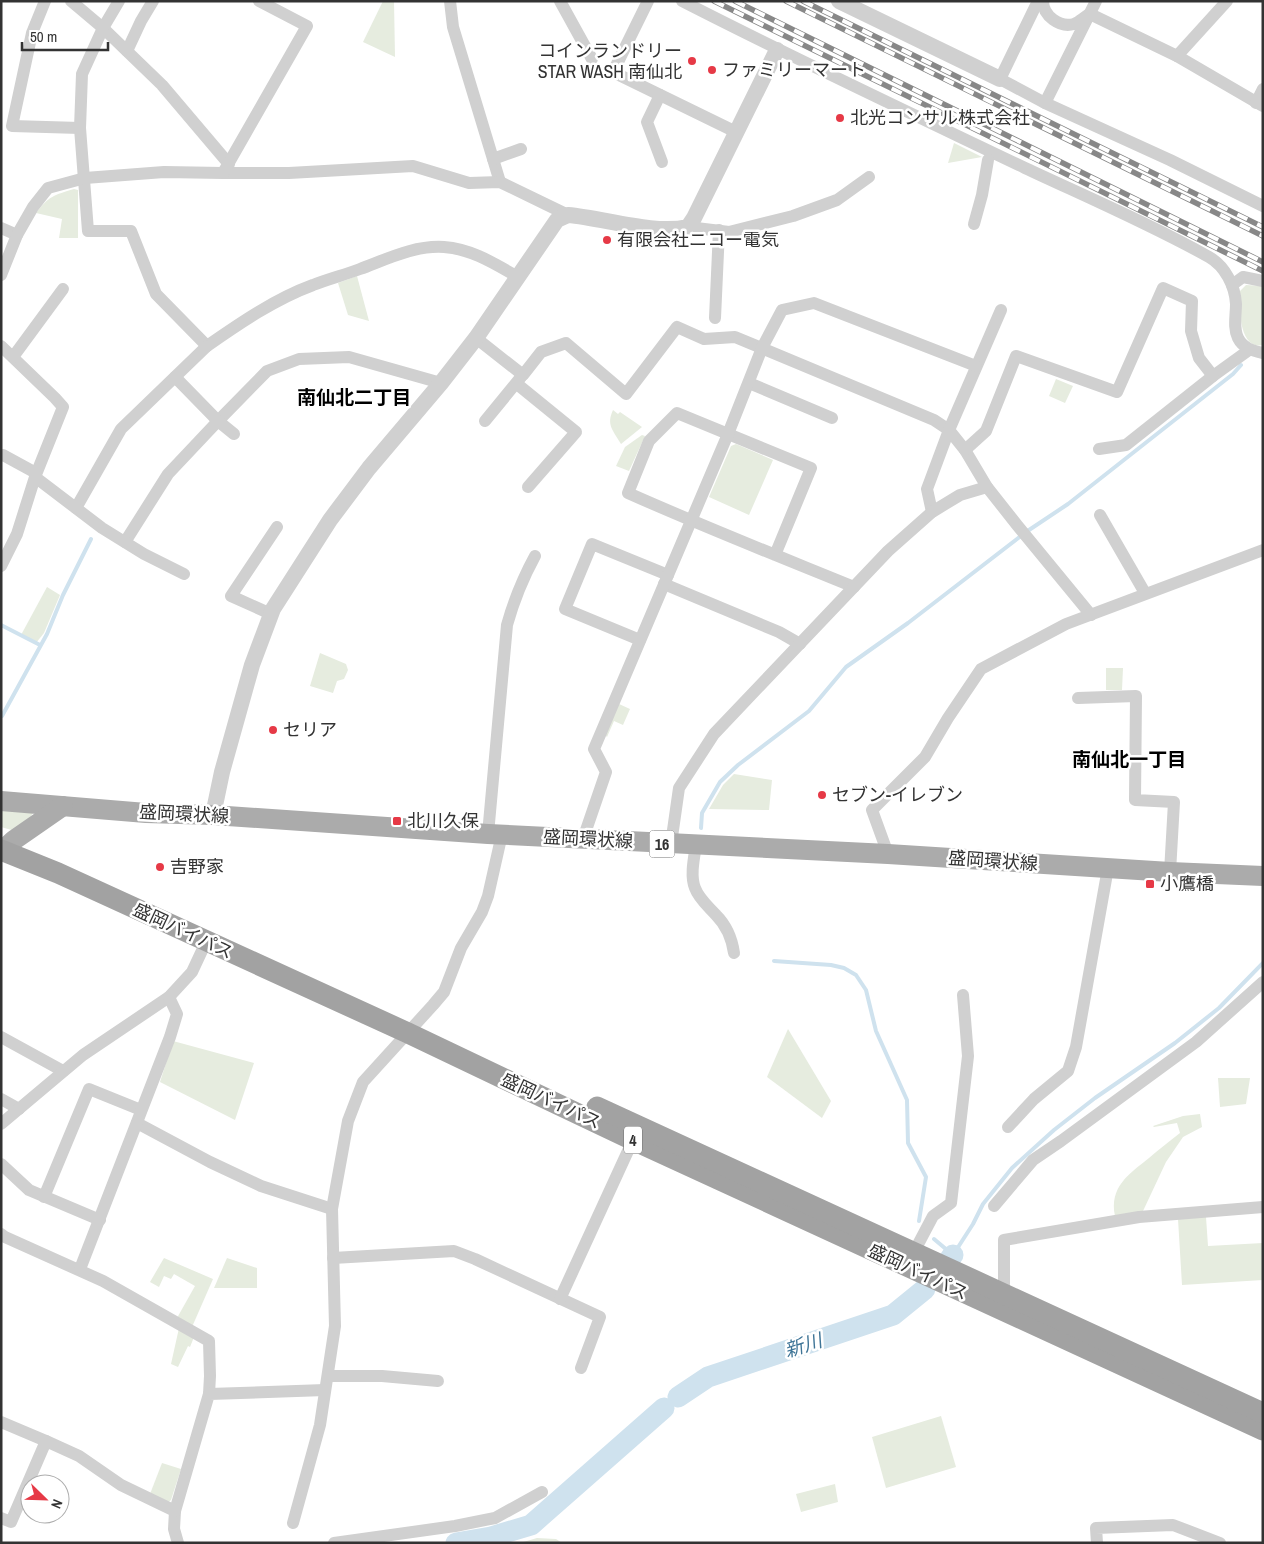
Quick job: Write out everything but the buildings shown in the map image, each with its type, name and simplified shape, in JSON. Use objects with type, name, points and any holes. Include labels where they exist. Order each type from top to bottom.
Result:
[{"type":"highway","name":"盛岡バイパス","points":[[4,845],[58,873],[206,942],[415,1025],[633,1140],[1263,1430]]},
{"type":"highway","name":"盛岡バイパス","points":[[4,845],[415,1025],[1263,1413]]},
{"type":"main road","name":"盛岡環状線","points":[[1,801],[496,837],[583,839],[888,854],[1263,876]]},
{"type":"main road","points":[[4,845],[63,806]]},
{"type":"street","points":[[45,1],[32,33],[12,126],[80,128]]},
{"type":"street","points":[[71,1],[103,28],[162,85],[226,168]]},
{"type":"street","points":[[119,1],[103,28],[82,74],[80,128],[88,231],[131,231],[156,294],[207,346]]},
{"type":"street","points":[[127,52],[141,21],[153,1]]},
{"type":"street","points":[[226,168],[307,26],[259,1]]},
{"type":"street","points":[[450,1],[453,27],[500,182]]},
{"type":"street","points":[[560,1],[592,59]]},
{"type":"street","points":[[648,1],[613,72],[736,132]]},
{"type":"street","points":[[682,1],[777,50],[1130,217],[1211,258],[1222,269],[1232,285],[1236,304],[1235,323],[1238,338],[1249,350],[1263,353]]},
{"type":"street","points":[[840,1],[1000,78],[1045,103],[1170,160],[1263,206]]},
{"type":"street","points":[[1000,78],[1038,1]]},
{"type":"street","points":[[1043,1],[1043,7],[1049,16],[1067,25],[1074,24],[1096,1]]},
{"type":"street","points":[[1177,56],[1227,1]]},
{"type":"street","points":[[1045,103],[1089,7]]},
{"type":"street","points":[[1089,7],[1259,104],[1263,89]]},
{"type":"street","points":[[688,227],[777,50]]},
{"type":"street","points":[[660,95],[647,122],[662,162]]},
{"type":"street","points":[[493,159],[521,149]]},
{"type":"street","points":[[974,224],[982,195],[988,160]]},
{"type":"street","points":[[1,276],[17,235],[33,207],[48,188],[85,178],[226,168],[288,173],[413,166],[469,183],[500,182],[568,215],[657,229],[677,230],[688,227],[729,232],[793,216],[837,200],[869,177]]},
{"type":"street","points":[[213,815],[222,772],[252,665],[271,614],[330,520],[368,468],[441,383],[476,338],[557,220],[568,215]]},
{"type":"street","points":[[1,228],[17,235]]},
{"type":"street","points":[[715,318],[719,230]]},
{"type":"street","points":[[76,508],[121,429],[207,346],[270,306],[312,285],[395,255],[427,247],[459,249],[484,258],[518,277]]},
{"type":"street","points":[[1232,285],[1243,277],[1263,281]]},
{"type":"street","points":[[965,450],[986,431],[1016,356],[1116,392],[1163,288],[1192,301],[1192,331],[1199,358],[1212,376]]},
{"type":"street","points":[[13,357],[63,289]]},
{"type":"street","points":[[583,839],[606,772],[594,749],[728,434],[762,348],[782,310],[814,303],[976,366]]},
{"type":"street","points":[[932,512],[927,489],[949,430],[1001,310]]},
{"type":"street","points":[[485,421],[541,352],[566,343],[626,394],[677,327],[704,339],[735,337],[934,420],[949,430],[965,450],[987,486],[1091,615]]},
{"type":"street","points":[[476,338],[576,432],[528,487]]},
{"type":"street","points":[[1,346],[56,398],[63,407],[36,475],[17,534],[1,566]]},
{"type":"street","points":[[1099,449],[1126,445],[1212,376],[1249,350]]},
{"type":"street","points":[[125,542],[168,474],[267,371],[299,359],[349,357],[441,383]]},
{"type":"street","points":[[176,377],[218,421],[234,434]]},
{"type":"street","points":[[748,383],[832,418]]},
{"type":"street","points":[[775,555],[811,468],[677,413],[649,441],[628,493],[691,521],[854,587]]},
{"type":"street","points":[[3,455],[36,475],[76,508],[125,542],[184,574]]},
{"type":"street","points":[[670,844],[679,788],[714,734],[888,551],[932,512],[960,495],[987,486]]},
{"type":"street","points":[[1100,515],[1145,593]]},
{"type":"street","points":[[271,614],[231,596],[277,527]]},
{"type":"street","points":[[640,640],[565,609],[592,544],[779,632],[800,644]]},
{"type":"street","points":[[888,854],[872,810],[925,757],[981,668],[1066,624],[1263,550]]},
{"type":"street","points":[[293,1523],[320,1425],[335,1326],[332,1210],[348,1121],[363,1082],[444,992],[461,948],[482,912],[488,896],[496,837],[507,625],[515,596],[535,556]]},
{"type":"street","points":[[1078,698],[1136,696],[1135,800],[1174,802],[1170,872]]},
{"type":"street","points":[[696,845],[693,863],[694,886],[701,900],[718,916],[732,940],[734,953]]},
{"type":"street","points":[[1008,1126],[1034,1099],[1068,1072],[1076,1047],[1108,868]]},
{"type":"street","points":[[1,1124],[83,1055],[169,997],[192,972],[206,942]]},
{"type":"street","points":[[994,1206],[1033,1160],[1196,1042],[1262,985]]},
{"type":"street","points":[[914,1252],[933,1216],[951,1204],[968,1056],[963,995]]},
{"type":"street","points":[[80,1269],[170,1037],[177,1014],[169,997]]},
{"type":"street","points":[[1,1037],[63,1071]]},
{"type":"street","points":[[44,1197],[89,1089],[141,1110]]},
{"type":"street","points":[[1,1099],[20,1109]]},
{"type":"street","points":[[137,1123],[210,1162],[261,1186],[332,1210]]},
{"type":"street","points":[[560,1299],[633,1140]]},
{"type":"street","points":[[1,1164],[28,1190],[100,1220]]},
{"type":"street","points":[[1001,1293],[1004,1286],[1004,1240],[1139,1217],[1263,1207]]},
{"type":"street","points":[[1,1234],[58,1262],[80,1269],[209,1341],[209,1394],[175,1511],[174,1529],[178,1543]]},
{"type":"street","points":[[333,1258],[454,1251],[600,1317],[580,1368]]},
{"type":"street","points":[[328,1376],[382,1376],[438,1381]]},
{"type":"street","points":[[209,1394],[325,1390]]},
{"type":"street","points":[[1,1422],[79,1456],[121,1485],[175,1511]]},
{"type":"street","points":[[1,1518],[11,1522],[46,1441]]},
{"type":"street","points":[[334,1543],[455,1526],[495,1518],[542,1492]]},
{"type":"street","points":[[1097,1543],[1096,1528],[1173,1525],[1220,1543]]},
{"type":"shaded area","points":[[383,1],[394,1],[395,57],[363,42]]},
{"type":"shaded area","points":[[954,143],[982,157],[948,163]]},
{"type":"shaded area","points":[[74,189],[78,190],[78,238],[59,238],[62,219],[36,213],[52,197]]},
{"type":"shaded area","points":[[357,276],[369,321],[348,315],[338,283]]},
{"type":"shaded area","points":[[1246,285],[1263,286],[1263,345],[1255,345],[1249,341],[1242,326],[1239,292]]},
{"type":"shaded area","points":[[1056,379],[1073,386],[1065,403],[1049,396]]},
{"type":"shaded area","points":[[613,410],[618,414],[620,412],[642,427],[621,444],[610,424]]},
{"type":"shaded area","points":[[642,435],[645,436],[629,471],[616,466],[625,447]]},
{"type":"shaded area","points":[[736,444],[773,460],[749,515],[709,497],[731,446]]},
{"type":"shaded area","points":[[47,587],[60,595],[44,633],[36,643],[21,635]]},
{"type":"shaded area","points":[[320,653],[346,664],[348,670],[344,679],[337,681],[333,693],[310,686]]},
{"type":"shaded area","points":[[1106,668],[1123,668],[1122,690],[1106,690]]},
{"type":"shaded area","points":[[619,704],[630,709],[623,725],[614,721],[607,737],[605,735]]},
{"type":"shaded area","points":[[734,774],[772,780],[769,810],[709,809],[723,785]]},
{"type":"shaded area","points":[[1,810],[33,813],[15,831],[1,827]]},
{"type":"shaded area","points":[[788,1029],[831,1101],[822,1118],[767,1077]]},
{"type":"shaded area","points":[[173,1041],[254,1063],[235,1120],[160,1082]]},
{"type":"shaded area","points":[[1218,1078],[1250,1078],[1246,1104],[1220,1107]]},
{"type":"shaded area","points":[[1200,1114],[1202,1127],[1183,1137],[1166,1162],[1143,1211],[1115,1216],[1115,1197],[1122,1182],[1180,1133],[1177,1123],[1153,1126],[1183,1116]]},
{"type":"shaded area","points":[[1206,1217],[1208,1246],[1263,1243],[1263,1280],[1182,1285],[1178,1219]]},
{"type":"shaded area","points":[[164,1258],[213,1279],[192,1327],[177,1318],[195,1286],[174,1274],[171,1279],[164,1276],[159,1287],[150,1282]]},
{"type":"shaded area","points":[[227,1258],[257,1268],[257,1288],[214,1288]]},
{"type":"shaded area","points":[[179,1328],[194,1337],[178,1367],[171,1364]]},
{"type":"shaded area","points":[[941,1416],[956,1467],[886,1488],[872,1437]]},
{"type":"shaded area","points":[[162,1463],[181,1469],[171,1500],[167,1503],[150,1494]]},
{"type":"shaded area","points":[[835,1484],[838,1502],[801,1512],[796,1494]]},
{"type":"shaded area","points":[[537,1538],[556,1539],[562,1543],[520,1543]]},
{"type":"waterway","points":[[701,828],[702,813],[720,782],[738,765],[809,711],[846,667],[908,623],[1026,532],[1068,504],[1233,374],[1241,365]]},
{"type":"waterway","points":[[2,716],[47,634],[63,595],[91,539]]},
{"type":"waterway","points":[[1,625],[40,645]]},
{"type":"waterway","points":[[774,961],[831,965],[844,968],[856,975],[866,990],[876,1031],[907,1100],[908,1143],[926,1177],[919,1221]]},
{"type":"waterway","points":[[934,1239],[953,1255],[973,1224],[983,1204],[1012,1168],[1054,1130],[1095,1098],[1175,1043],[1219,1008],[1263,963]]},
{"type":"waterway","name":"新川","points":[[678,1397],[708,1377],[893,1315],[925,1289]]},
{"type":"waterway","name":"新川","points":[[456,1543],[491,1537],[531,1525],[664,1408]]},
{"type":"railway","points":[[714,1],[1263,271]]},
{"type":"railway","points":[[735,1],[1263,262]]},
{"type":"railway","points":[[786,1],[1263,236]]},
{"type":"railway","points":[[803,1],[1263,227]]},
{"type":"place","name":"コインランドリー STAR WASH 南仙北","points":[[692,61]]},
{"type":"place","name":"ファミリーマート","points":[[712,70]]},
{"type":"place","name":"北光コンサル株式会社","points":[[840,118]]},
{"type":"place","name":"有限会社ニコー電気","points":[[607,240]]},
{"type":"place","name":"セリア","points":[[273,730]]},
{"type":"place","name":"セブン-イレブン","points":[[822,795]]},
{"type":"place","name":"北川久保","points":[[397,821]]},
{"type":"place","name":"吉野家","points":[[160,867]]},
{"type":"place","name":"小鷹橋","points":[[1150,884]]},
{"type":"district","name":"南仙北二丁目","points":[[354,397]]},
{"type":"district","name":"南仙北一丁目","points":[[1129,759]]}]
